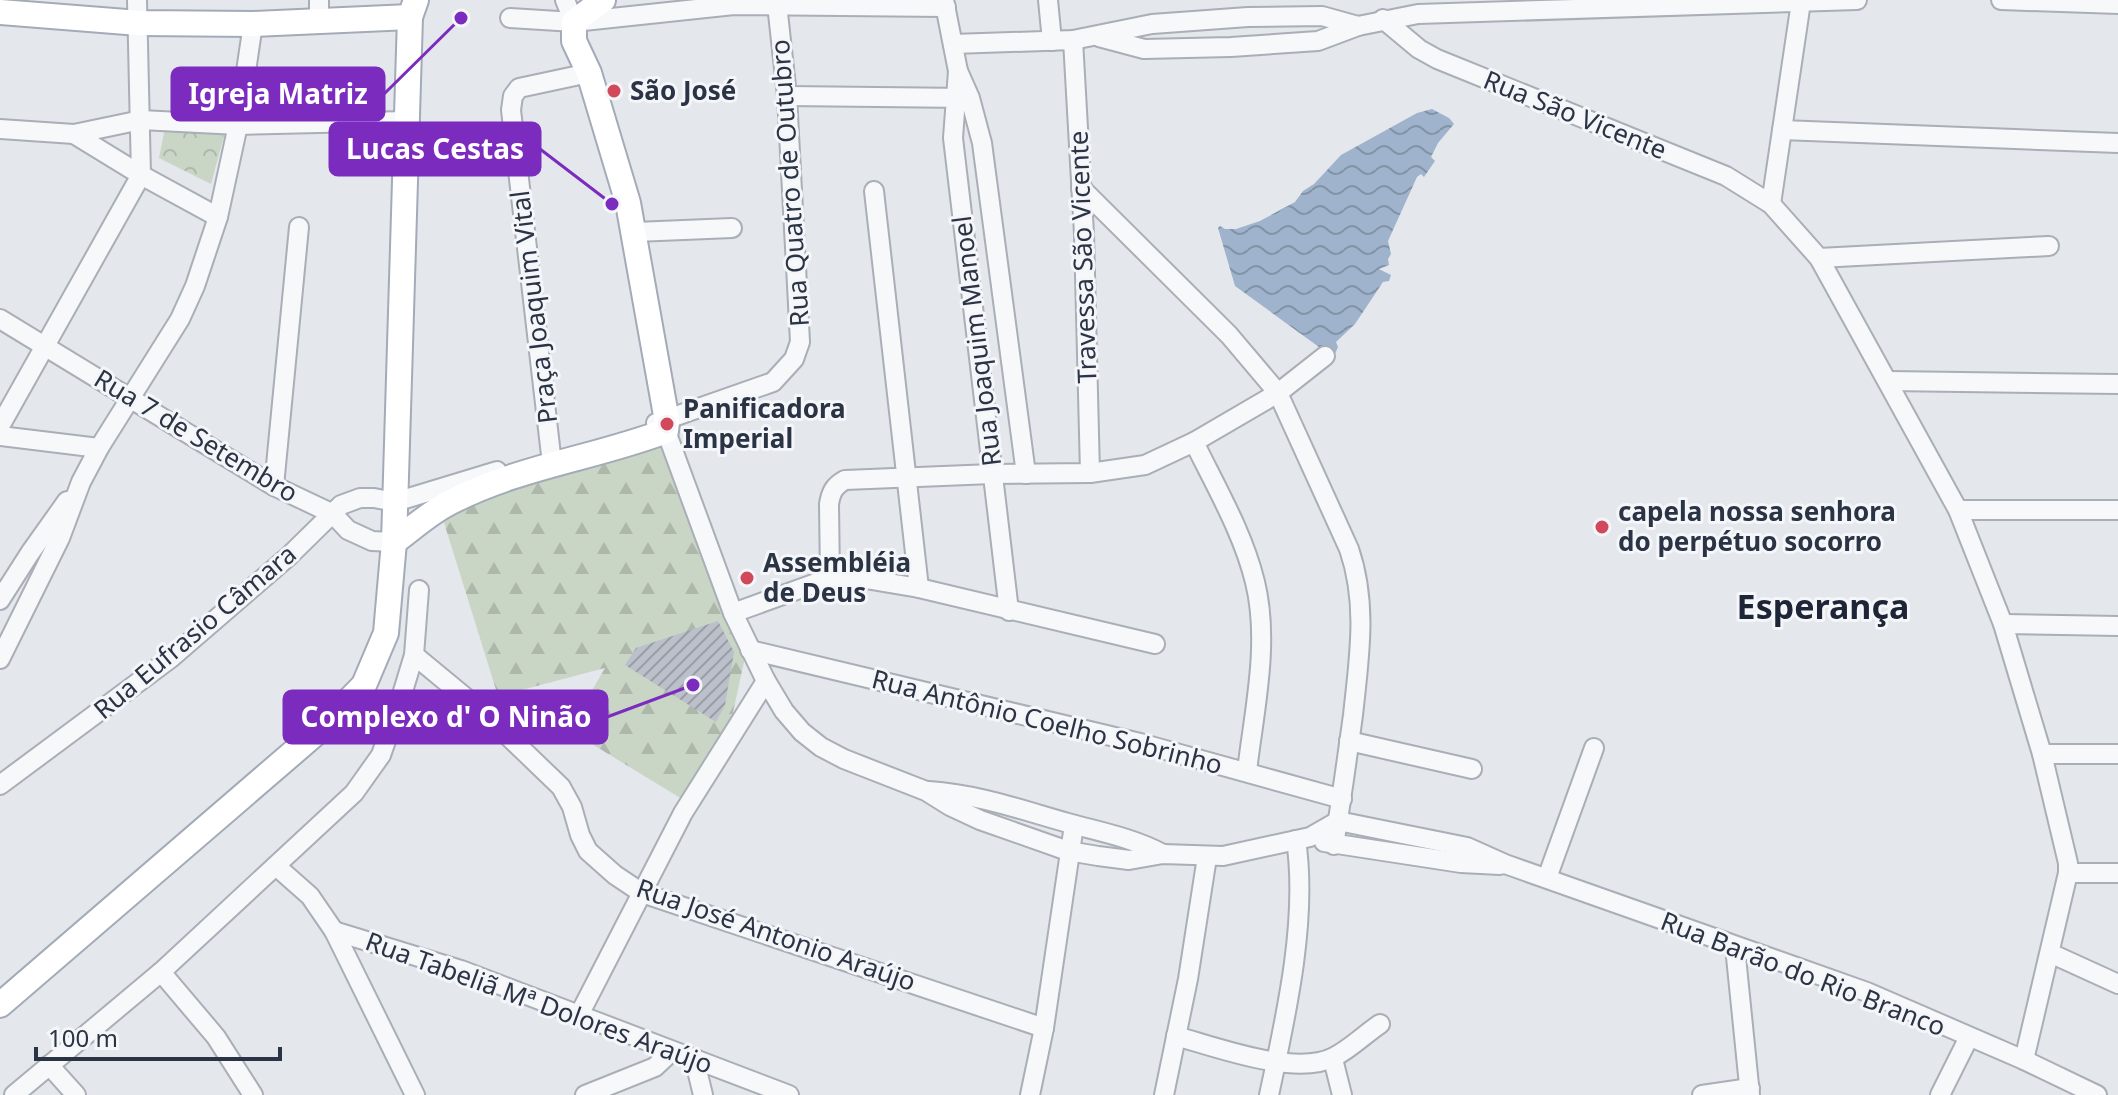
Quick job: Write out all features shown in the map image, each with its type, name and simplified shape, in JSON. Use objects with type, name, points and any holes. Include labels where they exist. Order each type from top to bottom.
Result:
[{"type":"main road","points":[[394,542],[446,504],[526,472],[666,426],[635,232],[620,170],[589,73],[574,41],[569,11],[603,0]]},
{"type":"main road","points":[[0,12],[138,11],[253,24],[319,11],[413,9],[406,121],[394,542],[386,633],[364,685],[301,747],[0,1005]]},
{"type":"street","points":[[1048,0],[1052,41]]},
{"type":"street","points":[[1099,37],[1144,49],[1231,47],[1318,41],[1383,19],[1418,14],[1684,3],[1857,0]]},
{"type":"street","points":[[2001,0],[2118,4]]},
{"type":"street","points":[[510,18],[569,11],[734,2],[945,3]]},
{"type":"street","points":[[1771,204],[1801,2]]},
{"type":"street","name":"Rua Joaquim Manoel","points":[[945,3],[963,98],[982,143],[1026,474]]},
{"type":"street","name":"Rua Quatro de Outubro","points":[[395,502],[551,455],[666,426],[773,382],[794,359],[800,342],[787,96],[777,4]]},
{"type":"street","points":[[953,44],[1073,40],[1152,24],[1320,8],[1358,26]]},
{"type":"street","points":[[1318,41],[1320,8]]},
{"type":"street","points":[[0,426],[141,175],[138,11]]},
{"type":"street","name":"Rua São Vicente","points":[[1383,19],[1419,49],[1437,59],[1726,176],[1771,204],[1819,258],[1958,510],[2003,624],[2042,754],[2068,873]]},
{"type":"street","points":[[0,659],[60,538],[81,482],[180,319],[208,252],[238,125],[253,24]]},
{"type":"street","name":"Travessa São Vicente","points":[[1073,40],[1090,473]]},
{"type":"street","name":"Praça Joaquim Vital","points":[[551,455],[511,110],[513,96],[519,88],[589,73]]},
{"type":"street","points":[[787,96],[963,98]]},
{"type":"street","name":"Rua Joaquim Manoel","points":[[963,98],[953,138],[1009,611]]},
{"type":"street","points":[[0,129],[74,134],[141,120],[238,125],[406,121]]},
{"type":"street","points":[[1782,130],[2118,143]]},
{"type":"street","points":[[74,134],[218,217]]},
{"type":"street","points":[[1081,188],[1229,335],[1278,393],[1349,549],[1357,572],[1362,616],[1334,845]]},
{"type":"street","points":[[874,191],[919,588]]},
{"type":"street","points":[[274,486],[299,227]]},
{"type":"street","points":[[635,232],[732,228]]},
{"type":"street","points":[[1819,258],[2049,246]]},
{"type":"street","name":"Rua 7 de Setembro","points":[[0,319],[274,486],[333,514],[348,530],[372,541],[394,542]]},
{"type":"street","points":[[830,578],[829,504],[831,492],[845,480],[1090,473],[1145,465],[1194,442],[1278,393],[1325,356]]},
{"type":"street","points":[[1888,381],[2118,384]]},
{"type":"street","points":[[666,426],[733,613],[750,650],[793,722],[821,747],[926,791],[980,820],[1068,851],[1129,860],[1163,854],[1207,857],[1235,854],[1303,838],[1338,821]]},
{"type":"street","points":[[0,436],[99,448]]},
{"type":"street","points":[[1194,442],[1225,504],[1255,583],[1260,621],[1258,683],[1247,771]]},
{"type":"street","points":[[0,600],[81,482]]},
{"type":"street","name":"Rua Eufrasio Câmara","points":[[0,785],[171,658],[289,556],[341,505],[360,498],[395,502]]},
{"type":"street","points":[[1958,510],[2118,510]]},
{"type":"street","points":[[733,613],[830,578],[871,579],[1155,644]]},
{"type":"street","points":[[14,1095],[161,972],[354,793],[370,774],[381,755],[414,655],[419,590]]},
{"type":"street","points":[[2003,624],[2118,626]]},
{"type":"street","name":"Rua Antônio Coelho Sobrinho","points":[[750,650],[1247,771],[1342,799]]},
{"type":"street","name":"Rua José Antonio Araújo","points":[[414,655],[483,712],[561,787],[588,851],[642,893],[1044,1028]]},
{"type":"street","points":[[579,1015],[683,813],[766,681]]},
{"type":"street","points":[[1349,741],[1472,769]]},
{"type":"street","points":[[1547,878],[1594,748]]},
{"type":"street","points":[[2042,754],[2118,754]]},
{"type":"street","points":[[926,791],[959,793],[1127,838],[1163,854]]},
{"type":"street","name":"Rua Barão do Rio Branco","points":[[1338,821],[1455,843],[1485,853],[1505,864],[1867,992],[2097,1095]]},
{"type":"street","points":[[1030,1095],[1044,1028],[1074,825]]},
{"type":"street","points":[[1269,1095],[1296,945],[1303,838]]},
{"type":"street","name":"Rua Barão do Rio Branco","points":[[1303,838],[1461,863],[1505,864]]},
{"type":"street","points":[[1164,1095],[1207,857]]},
{"type":"street","points":[[276,866],[310,896],[334,931],[415,1095]]},
{"type":"street","points":[[2024,1060],[2068,873],[2118,873]]},
{"type":"street","name":"Rua Tabeliã Mª Dolores Araújo","points":[[334,931],[461,970],[789,1095]]},
{"type":"street","points":[[1702,1095],[1750,1091],[1735,947]]},
{"type":"street","points":[[2050,953],[2118,984]]},
{"type":"street","points":[[161,972],[216,1037],[253,1095]]},
{"type":"street","points":[[1176,1036],[1275,1064],[1333,1059],[1380,1024]]},
{"type":"street","points":[[1940,1095],[1969,1037]]},
{"type":"street","points":[[585,1095],[655,1067],[672,1051]]},
{"type":"street","points":[[694,1058],[703,1095]]},
{"type":"street","points":[[1333,1059],[1342,1095]]},
{"type":"street","points":[[49,1065],[76,1095]]},
{"type":"green space","points":[[165,128],[225,132],[211,184],[159,158]]},
{"type":"green space","points":[[659,441],[676,461],[747,648],[732,717],[682,799],[569,730],[605,668],[498,696],[441,513]]},
{"type":"water","points":[[1432,109],[1454,124],[1438,143],[1431,157],[1435,161],[1424,177],[1421,174],[1417,177],[1388,241],[1391,254],[1389,265],[1379,269],[1391,275],[1389,281],[1383,282],[1355,324],[1336,342],[1338,347],[1334,356],[1330,355],[1235,286],[1218,228],[1236,229],[1260,221],[1295,202],[1341,155],[1417,113]]},
{"type":"building","points":[[718,621],[734,652],[725,705],[716,722],[625,665],[636,648]]},
{"type":"place","name":"Igreja Matriz","points":[[461,18]]},
{"type":"place","name":"São José","points":[[614,91]]},
{"type":"place","name":"Lucas Cestas","points":[[612,204]]},
{"type":"place","name":"Panificadora Imperial","points":[[667,424]]},
{"type":"place","name":"capela nossa senhora do perpétuo socorro","points":[[1602,527]]},
{"type":"place","name":"Assembléia de Deus","points":[[747,578]]},
{"type":"place","name":"Complexo d' O Ninão","points":[[693,685]]},
{"type":"district","name":"Esperança","points":[[1823,607]]}]
